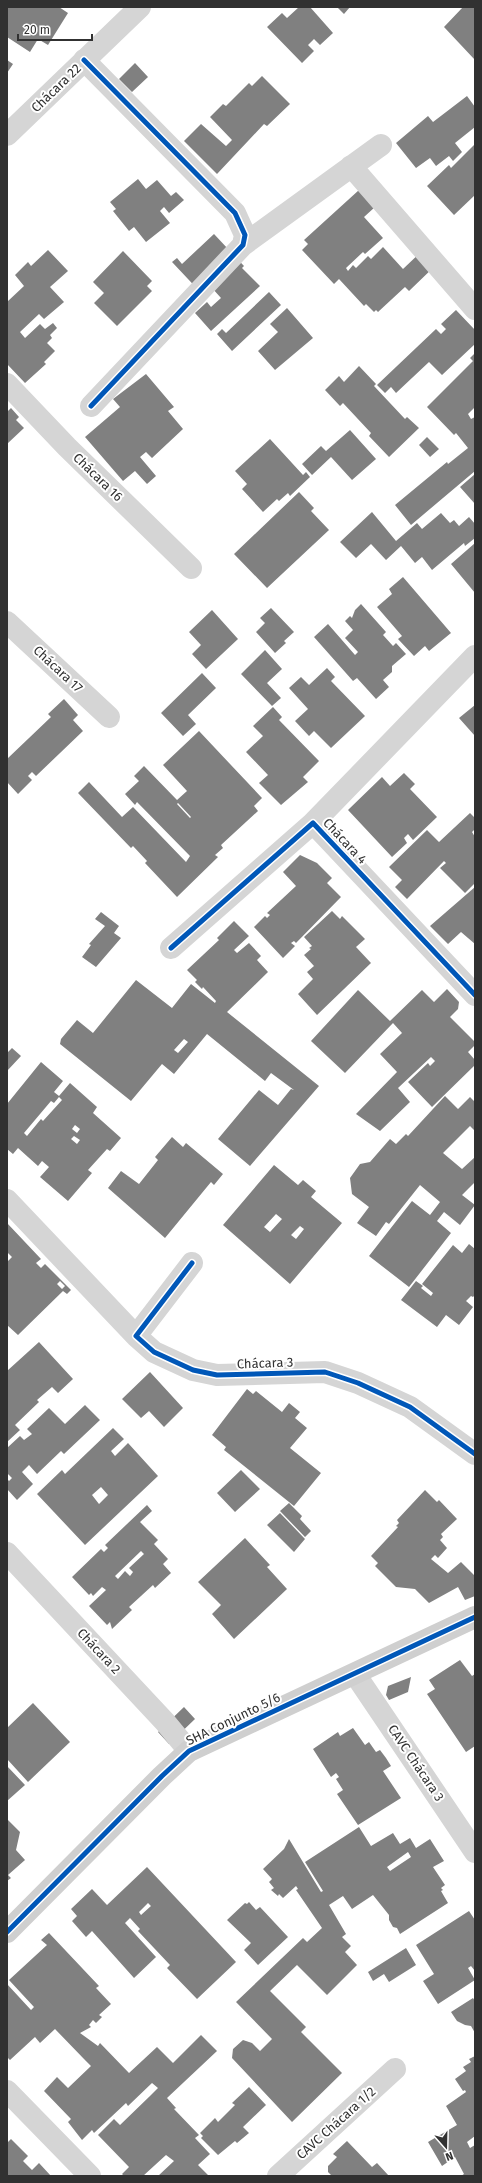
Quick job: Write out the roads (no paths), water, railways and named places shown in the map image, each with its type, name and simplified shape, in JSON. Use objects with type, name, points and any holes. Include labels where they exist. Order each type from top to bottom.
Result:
[{"type":"street","name":"Chácara 22","points":[[7,135],[140,7]]},
{"type":"street","points":[[84,60],[235,214],[246,235],[243,245]]},
{"type":"street","points":[[91,406],[243,245],[381,145]]},
{"type":"street","points":[[351,166],[475,309]]},
{"type":"street","name":"Chácara 16","points":[[7,384],[67,447],[191,568]]},
{"type":"street","name":"Chácara 17","points":[[7,622],[109,717]]},
{"type":"street","name":"Chácara 4","points":[[171,948],[313,823],[475,656]]},
{"type":"street","name":"Chácara 4","points":[[313,823],[475,995]]},
{"type":"street","name":"Chácara 3","points":[[7,1200],[136,1336],[154,1352],[193,1370],[217,1375],[325,1372],[358,1383],[410,1408],[475,1454]]},
{"type":"street","points":[[136,1336],[192,1263]]},
{"type":"street","name":"Chácara 2","points":[[7,1553],[165,1722],[189,1751]]},
{"type":"street","name":"SHA Conjunto 5/6","points":[[7,1932],[162,1776],[189,1751],[475,1617]]},
{"type":"street","name":"CAVC Chácara 3","points":[[355,1674],[475,1852]]},
{"type":"street","name":"CAVC Chácara 1/2","points":[[278,2176],[395,2069]]},
{"type":"street","points":[[7,2090],[90,2176]]}]
